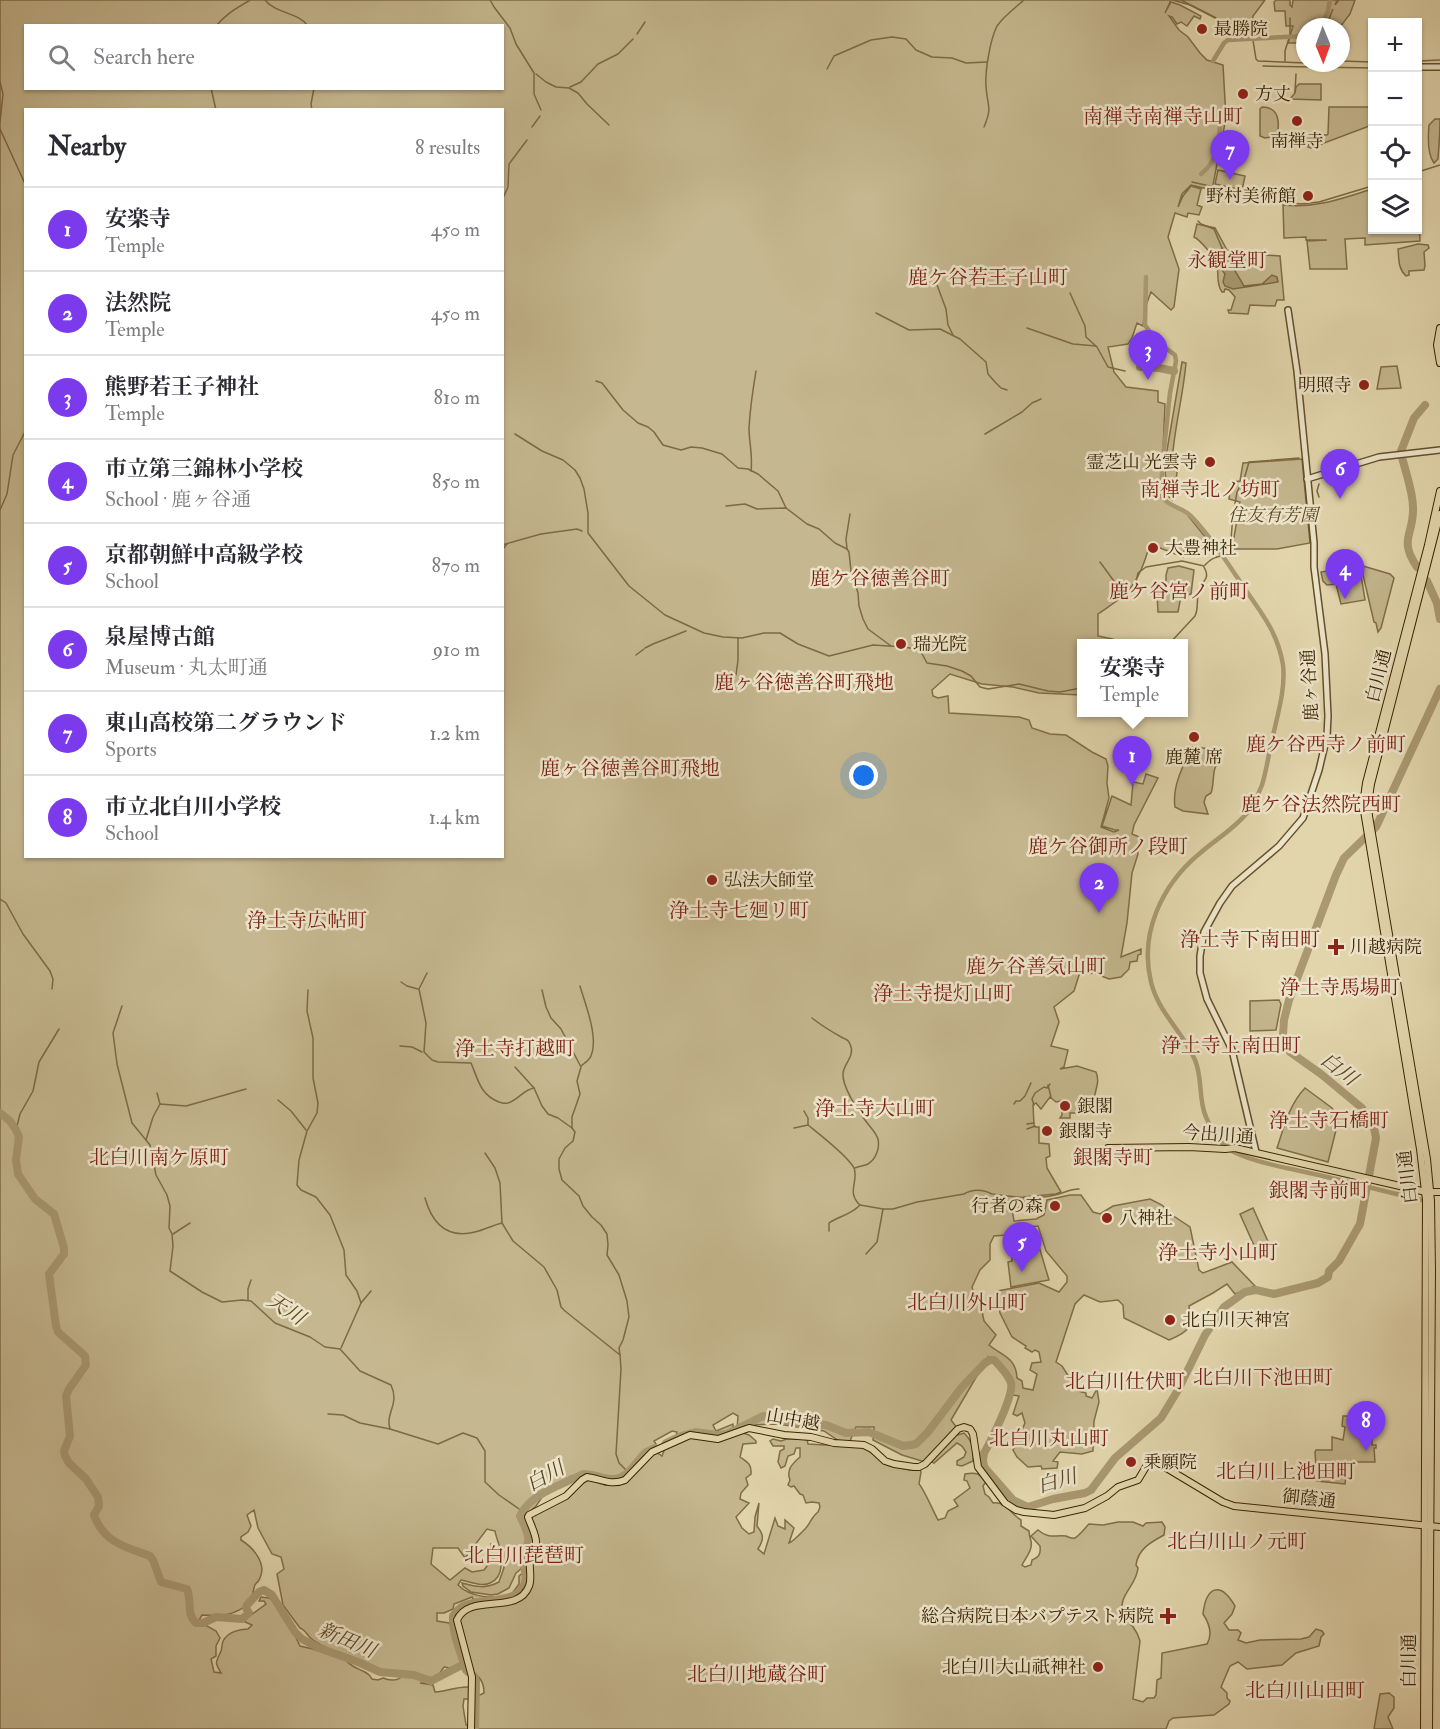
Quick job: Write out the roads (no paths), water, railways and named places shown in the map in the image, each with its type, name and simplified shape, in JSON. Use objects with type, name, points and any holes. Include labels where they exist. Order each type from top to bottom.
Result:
[{"type":"main road","points":[[1440,328],[1437,345],[1440,363]]},
{"type":"main road","name":"白川通","points":[[1426,1729],[1428,1192],[1363,805],[1366,783],[1440,491]]},
{"type":"main road","name":"白川通","points":[[1369,834],[1369,791],[1440,514]]},
{"type":"main road","name":"今出川通","points":[[1107,1148],[1235,1148],[1440,1194]]},
{"type":"main road","name":"山中越","points":[[471,1729],[472,1677],[457,1620],[459,1615],[469,1608],[511,1601],[521,1596],[529,1586],[536,1540],[529,1515],[566,1496],[587,1477],[619,1483],[625,1480],[652,1452],[690,1436],[718,1440],[749,1428],[759,1429],[834,1443],[864,1445],[889,1463],[919,1467],[925,1464],[958,1429],[964,1427],[970,1429],[973,1434],[978,1467],[1005,1503],[1024,1512],[1054,1515],[1085,1508],[1118,1487],[1138,1480],[1151,1460]]},
{"type":"main road","name":"御蔭通","points":[[1151,1460],[1223,1502],[1234,1506],[1440,1527]]},
{"type":"street","points":[[1422,67],[1440,67]]},
{"type":"street","name":"鹿ヶ谷通","points":[[1256,1152],[1232,1050],[1207,999],[1200,973],[1200,956],[1204,932],[1232,886],[1279,846],[1303,818],[1325,745],[1328,716],[1325,654],[1315,576],[1314,543],[1297,371],[1288,310]]},
{"type":"street","points":[[1307,479],[1379,458],[1440,450]]},
{"type":"waterway","points":[[218,24],[228,14],[250,0]]},
{"type":"waterway","points":[[265,0],[275,8],[299,18],[306,24]]},
{"type":"waterway","points":[[490,0],[510,28],[516,44],[534,73],[534,94],[541,110]]},
{"type":"waterway","points":[[984,127],[989,110],[986,80],[992,39],[1000,22],[1024,0]]},
{"type":"waterway","points":[[1181,0],[1226,23],[1230,29],[1252,34],[1258,61],[1296,63]]},
{"type":"waterway","points":[[1325,18],[1330,0]]},
{"type":"waterway","points":[[1285,61],[1285,51],[1290,35],[1290,18]]},
{"type":"waterway","points":[[637,34],[645,22]]},
{"type":"waterway","points":[[1213,61],[1228,40],[1296,36]]},
{"type":"waterway","points":[[827,69],[834,56],[871,40],[892,37],[906,39],[916,50],[932,57],[952,58],[966,63],[987,62]]},
{"type":"waterway","points":[[570,87],[581,82],[598,64],[618,54],[633,39]]},
{"type":"waterway","points":[[1422,61],[1440,60]]},
{"type":"waterway","points":[[1350,61],[1368,62]]},
{"type":"waterway","points":[[1263,66],[1368,68]]},
{"type":"waterway","points":[[536,74],[556,87],[569,88],[578,93],[609,125]]},
{"type":"waterway","points":[[1295,92],[1296,74]]},
{"type":"waterway","points":[[0,82],[3,94],[0,122]]},
{"type":"waterway","points":[[211,90],[216,108]]},
{"type":"waterway","points":[[312,108],[314,90]]},
{"type":"waterway","points":[[532,127],[540,116]]},
{"type":"waterway","points":[[1201,174],[1213,159],[1218,146],[1220,126]]},
{"type":"waterway","points":[[0,129],[24,182]]},
{"type":"waterway","points":[[504,196],[508,187],[509,164],[527,140]]},
{"type":"waterway","points":[[1422,171],[1440,165]]},
{"type":"waterway","points":[[1192,182],[1280,202],[1301,204],[1319,202],[1368,187]]},
{"type":"waterway","points":[[1198,221],[1214,229],[1222,248]]},
{"type":"waterway","points":[[1146,277],[1145,325],[1161,348],[1175,355],[1176,361],[1162,468],[1162,497],[1191,516],[1226,561],[1273,633],[1281,654],[1284,675],[1280,705],[1265,775],[1259,792],[1242,819],[1186,866],[1164,895],[1151,928],[1148,946],[1151,982],[1159,1003],[1195,1060],[1208,1122],[1225,1146],[1259,1162],[1361,1185]]},
{"type":"waterway","points":[[937,285],[953,335]]},
{"type":"waterway","points":[[1070,293],[1085,326],[1086,337],[1097,347],[1108,367],[1125,371]]},
{"type":"waterway","points":[[876,313],[909,330],[940,329],[960,339],[986,362],[988,374],[1001,388],[1007,390]]},
{"type":"waterway","points":[[1027,328],[1073,344],[1096,346]]},
{"type":"waterway","points":[[1140,367],[1174,371]]},
{"type":"waterway","points":[[751,471],[749,428],[756,371]]},
{"type":"waterway","points":[[596,381],[602,383],[623,410],[638,423],[654,432],[663,445],[681,450],[691,447],[702,448],[722,454],[738,468],[748,469],[758,474],[778,491],[786,508]]},
{"type":"waterway","points":[[985,434],[1041,399]]},
{"type":"waterway","name":"白川","points":[[1401,451],[1414,418],[1425,405]]},
{"type":"waterway","points":[[0,510],[7,494],[13,455],[24,434]]},
{"type":"waterway","points":[[515,434],[542,451],[563,460],[575,470],[584,489],[588,513],[588,533],[629,586],[665,615],[704,633],[742,638],[764,633],[780,633],[798,644],[829,656],[873,645],[904,647],[921,652],[927,663],[962,671],[971,676],[980,687],[988,689],[1019,684],[1060,692],[1077,689]]},
{"type":"waterway","name":"白川","points":[[1402,457],[1413,502],[1408,550],[1417,567]]},
{"type":"waterway","points":[[1205,565],[1215,557],[1230,552],[1237,492],[1249,462],[1299,458]]},
{"type":"waterway","points":[[1319,484],[1317,491],[1319,497]]},
{"type":"waterway","points":[[726,506],[745,504],[757,509],[786,508],[847,549],[863,619],[868,629],[891,646]]},
{"type":"waterway","points":[[847,549],[846,539],[850,514]]},
{"type":"waterway","points":[[504,544],[541,534],[577,529],[582,531]]},
{"type":"waterway","points":[[504,548],[507,544]]},
{"type":"waterway","points":[[1100,562],[1119,588],[1124,589],[1133,587],[1138,573],[1146,567],[1182,561],[1204,566]]},
{"type":"waterway","points":[[1174,639],[1195,616],[1199,590],[1207,575],[1204,567]]},
{"type":"waterway","name":"白川","points":[[1427,581],[1437,603],[1440,619]]},
{"type":"waterway","points":[[645,648],[686,631]]},
{"type":"waterway","points":[[736,675],[738,638]]},
{"type":"waterway","points":[[636,655],[644,649]]},
{"type":"waterway","name":"白川","points":[[666,1443],[695,1432],[727,1434],[763,1416],[799,1423],[826,1425],[846,1433],[869,1432],[903,1446],[916,1444],[928,1432],[962,1387],[985,1363],[994,1360],[1008,1376],[1011,1389],[1001,1418],[984,1453],[984,1467],[1013,1500],[1028,1507],[1053,1499],[1085,1493],[1091,1490],[1115,1458],[1161,1418],[1178,1390],[1205,1335],[1224,1307],[1245,1292],[1256,1290],[1274,1294],[1318,1283],[1328,1277],[1329,1271],[1339,1261],[1360,1224],[1376,1138],[1374,1128],[1362,1108],[1290,1052],[1283,1034],[1284,1020],[1289,1000],[1344,858],[1376,827],[1440,689]]},
{"type":"waterway","points":[[0,899],[6,903],[23,934],[50,971],[53,979],[52,989]]},
{"type":"waterway","points":[[427,973],[419,989],[426,1023],[424,1052],[432,1060],[438,1062],[471,1063],[484,1091],[499,1102],[508,1103],[534,1088]]},
{"type":"waterway","points":[[401,982],[418,989]]},
{"type":"waterway","points":[[580,986],[593,1040],[591,1056],[581,1066]]},
{"type":"waterway","points":[[308,990],[307,1011],[313,1038],[313,1078],[318,1103],[317,1113],[307,1131],[299,1160],[297,1185],[301,1190],[316,1197],[330,1215],[344,1250],[346,1275],[357,1291],[361,1303]]},
{"type":"waterway","points":[[542,990],[551,1018],[561,1029],[581,1067],[577,1081],[580,1094],[572,1117],[572,1128],[575,1132],[573,1141],[565,1148],[559,1159],[559,1169],[562,1180],[579,1196],[583,1206],[607,1234],[607,1255],[619,1275],[629,1317],[619,1348],[620,1355]]},
{"type":"waterway","name":"天川","points":[[122,1006],[113,1033],[117,1064],[132,1123],[150,1145],[156,1175],[170,1206],[169,1228],[173,1246],[170,1271],[222,1302],[251,1301],[275,1323],[310,1337],[325,1347],[340,1349],[360,1371],[391,1385],[394,1398],[389,1418],[390,1429],[438,1444],[463,1433],[477,1438],[485,1451],[485,1482],[522,1511]]},
{"type":"waterway","points":[[812,1018],[850,1043],[851,1052],[843,1079],[855,1105],[878,1139],[878,1150],[873,1159],[868,1164],[855,1168]]},
{"type":"waterway","points":[[16,1130],[20,1114],[33,1091],[39,1062],[59,1029]]},
{"type":"waterway","points":[[400,1046],[412,1047],[422,1052]]},
{"type":"waterway","points":[[515,1067],[534,1088],[548,1114],[572,1128]]},
{"type":"waterway","points":[[1014,1104],[1025,1096],[1031,1083]]},
{"type":"waterway","points":[[1034,1105],[1032,1099],[1035,1093],[1044,1087],[1047,1088],[1050,1084]]},
{"type":"waterway","points":[[1048,1085],[1051,1097]]},
{"type":"waterway","points":[[146,1140],[153,1117],[160,1104],[186,1106],[246,1089]]},
{"type":"waterway","points":[[157,1093],[160,1104]]},
{"type":"waterway","points":[[278,1100],[291,1111],[306,1130]]},
{"type":"waterway","points":[[804,1111],[808,1118],[808,1125],[840,1151],[854,1168],[853,1191],[860,1205],[893,1209],[974,1190],[1031,1198],[1047,1197],[1079,1189]]},
{"type":"waterway","name":"新田川","points":[[0,1113],[10,1121],[19,1137],[16,1160],[18,1174],[35,1199],[54,1214],[64,1248],[64,1254],[49,1274],[56,1326],[58,1332],[85,1356],[86,1365],[66,1396],[70,1436],[64,1451],[69,1463],[86,1479],[98,1497],[99,1506],[94,1515],[104,1532],[117,1543],[150,1556],[161,1582],[187,1589],[191,1616],[196,1623],[203,1623],[216,1617],[242,1619],[249,1613],[247,1605],[259,1592],[264,1590],[272,1595],[295,1632],[302,1639],[380,1672],[414,1675],[431,1681],[464,1664]]},
{"type":"waterway","points":[[1027,1124],[1034,1123]]},
{"type":"waterway","points":[[794,1128],[808,1125]]},
{"type":"waterway","points":[[1027,1129],[1035,1126]]},
{"type":"waterway","points":[[485,1153],[495,1168],[500,1183],[502,1223],[513,1241],[544,1267],[557,1290],[561,1307],[620,1355],[616,1454],[619,1463],[628,1472]]},
{"type":"waterway","points":[[1372,1188],[1421,1200]]},
{"type":"waterway","points":[[425,1198],[437,1222],[449,1231],[465,1234],[502,1223]]},
{"type":"waterway","points":[[829,1231],[829,1223],[860,1205]]},
{"type":"waterway","points":[[866,1254],[877,1242],[883,1209]]},
{"type":"waterway","points":[[173,1234],[190,1223]]},
{"type":"waterway","points":[[248,1300],[251,1280]]},
{"type":"waterway","points":[[341,1348],[361,1303],[371,1291]]},
{"type":"waterway","points":[[328,1414],[343,1415],[360,1423],[390,1429]]},
{"type":"waterway","name":"白川","points":[[468,1672],[455,1637],[453,1616],[459,1609],[470,1603],[507,1598],[521,1590],[526,1580],[523,1560],[528,1539],[520,1516],[525,1508],[548,1490],[583,1474],[612,1479],[623,1476],[646,1452],[655,1448]]},
{"type":"waterway","name":"白川","points":[[474,1676],[476,1681],[475,1729]]},
{"type":"place","name":"最勝院","points":[[1202,29]]},
{"type":"place","name":"方丈","points":[[1243,94]]},
{"type":"place","name":"南禅寺","points":[[1297,121]]},
{"type":"place","name":"東山高校第二グラウンド","points":[[1230,180]]},
{"type":"place","name":"野村美術館","points":[[1308,196]]},
{"type":"place","name":"熊野若王子神社","points":[[1148,380]]},
{"type":"place","name":"明照寺","points":[[1364,385]]},
{"type":"place","name":"霊芝山 光雲寺","points":[[1210,462]]},
{"type":"place","name":"泉屋博古館","points":[[1340,499]]},
{"type":"place","name":"大豊神社","points":[[1153,548]]},
{"type":"place","name":"市立第三錦林小学校","points":[[1345,599]]},
{"type":"place","name":"瑞光院","points":[[901,644]]},
{"type":"place","name":"鹿麓 席","points":[[1194,737]]},
{"type":"place","name":"安楽寺","points":[[1132,786]]},
{"type":"place","name":"弘法大師堂","points":[[712,880]]},
{"type":"place","name":"法然院","points":[[1099,913]]},
{"type":"place","name":"川越病院","points":[[1336,947]]},
{"type":"place","name":"銀閣","points":[[1065,1106]]},
{"type":"place","name":"銀閣寺","points":[[1047,1131]]},
{"type":"place","name":"行者の森","points":[[1055,1206]]},
{"type":"place","name":"八神社","points":[[1107,1218]]},
{"type":"place","name":"京都朝鮮中高級学校","points":[[1022,1272]]},
{"type":"place","name":"北白川天神宮","points":[[1170,1320]]},
{"type":"place","name":"市立北白川小学校","points":[[1366,1451]]},
{"type":"place","name":"乗願院","points":[[1131,1462]]},
{"type":"place","name":"総合病院日本バプテスト病院","points":[[1168,1616]]},
{"type":"place","name":"北白川大山祇神社","points":[[1098,1667]]},
{"type":"district","name":"南禅寺南禅寺山町","points":[[1163,116]]},
{"type":"district","name":"永観堂町","points":[[1227,260]]},
{"type":"district","name":"鹿ケ谷若王子山町","points":[[988,277]]},
{"type":"district","name":"南禅寺北ノ坊町","points":[[1210,489]]},
{"type":"district","name":"鹿ケ谷徳善谷町","points":[[880,578]]},
{"type":"district","name":"鹿ケ谷宮ノ前町","points":[[1179,591]]},
{"type":"district","name":"鹿ヶ谷徳善谷町飛地","points":[[804,682]]},
{"type":"district","name":"鹿ケ谷西寺ノ前町","points":[[1326,744]]},
{"type":"district","name":"鹿ヶ谷徳善谷町飛地","points":[[630,768]]},
{"type":"district","name":"鹿ケ谷法然院西町","points":[[1321,804]]},
{"type":"district","name":"鹿ケ谷御所ノ段町","points":[[1108,846]]},
{"type":"district","name":"浄土寺七廻リ町","points":[[739,910]]},
{"type":"district","name":"浄土寺広帖町","points":[[307,920]]},
{"type":"district","name":"浄土寺下南田町","points":[[1250,939]]},
{"type":"district","name":"鹿ケ谷善気山町","points":[[1036,966]]},
{"type":"district","name":"浄土寺馬場町","points":[[1340,987]]},
{"type":"district","name":"浄土寺提灯山町","points":[[943,993]]},
{"type":"district","name":"浄土寺上南田町","points":[[1231,1045]]},
{"type":"district","name":"浄土寺打越町","points":[[515,1048]]},
{"type":"district","name":"浄土寺大山町","points":[[875,1108]]},
{"type":"district","name":"浄土寺石橋町","points":[[1329,1120]]},
{"type":"district","name":"北白川南ケ原町","points":[[159,1157]]},
{"type":"district","name":"銀閣寺町","points":[[1113,1157]]},
{"type":"district","name":"銀閣寺前町","points":[[1319,1190]]},
{"type":"district","name":"浄土寺小山町","points":[[1218,1252]]},
{"type":"district","name":"北白川外山町","points":[[967,1302]]},
{"type":"district","name":"北白川下池田町","points":[[1263,1377]]},
{"type":"district","name":"北白川仕伏町","points":[[1125,1381]]},
{"type":"district","name":"北白川丸山町","points":[[1049,1438]]},
{"type":"district","name":"北白川上池田町","points":[[1286,1471]]},
{"type":"district","name":"北白川山ノ元町","points":[[1237,1541]]},
{"type":"district","name":"北白川琵琶町","points":[[524,1555]]},
{"type":"district","name":"北白川地蔵谷町","points":[[757,1674]]},
{"type":"district","name":"北白川山田町","points":[[1305,1690]]},
{"type":"park label","name":"住友有芳園","points":[[1273,515]]}]
